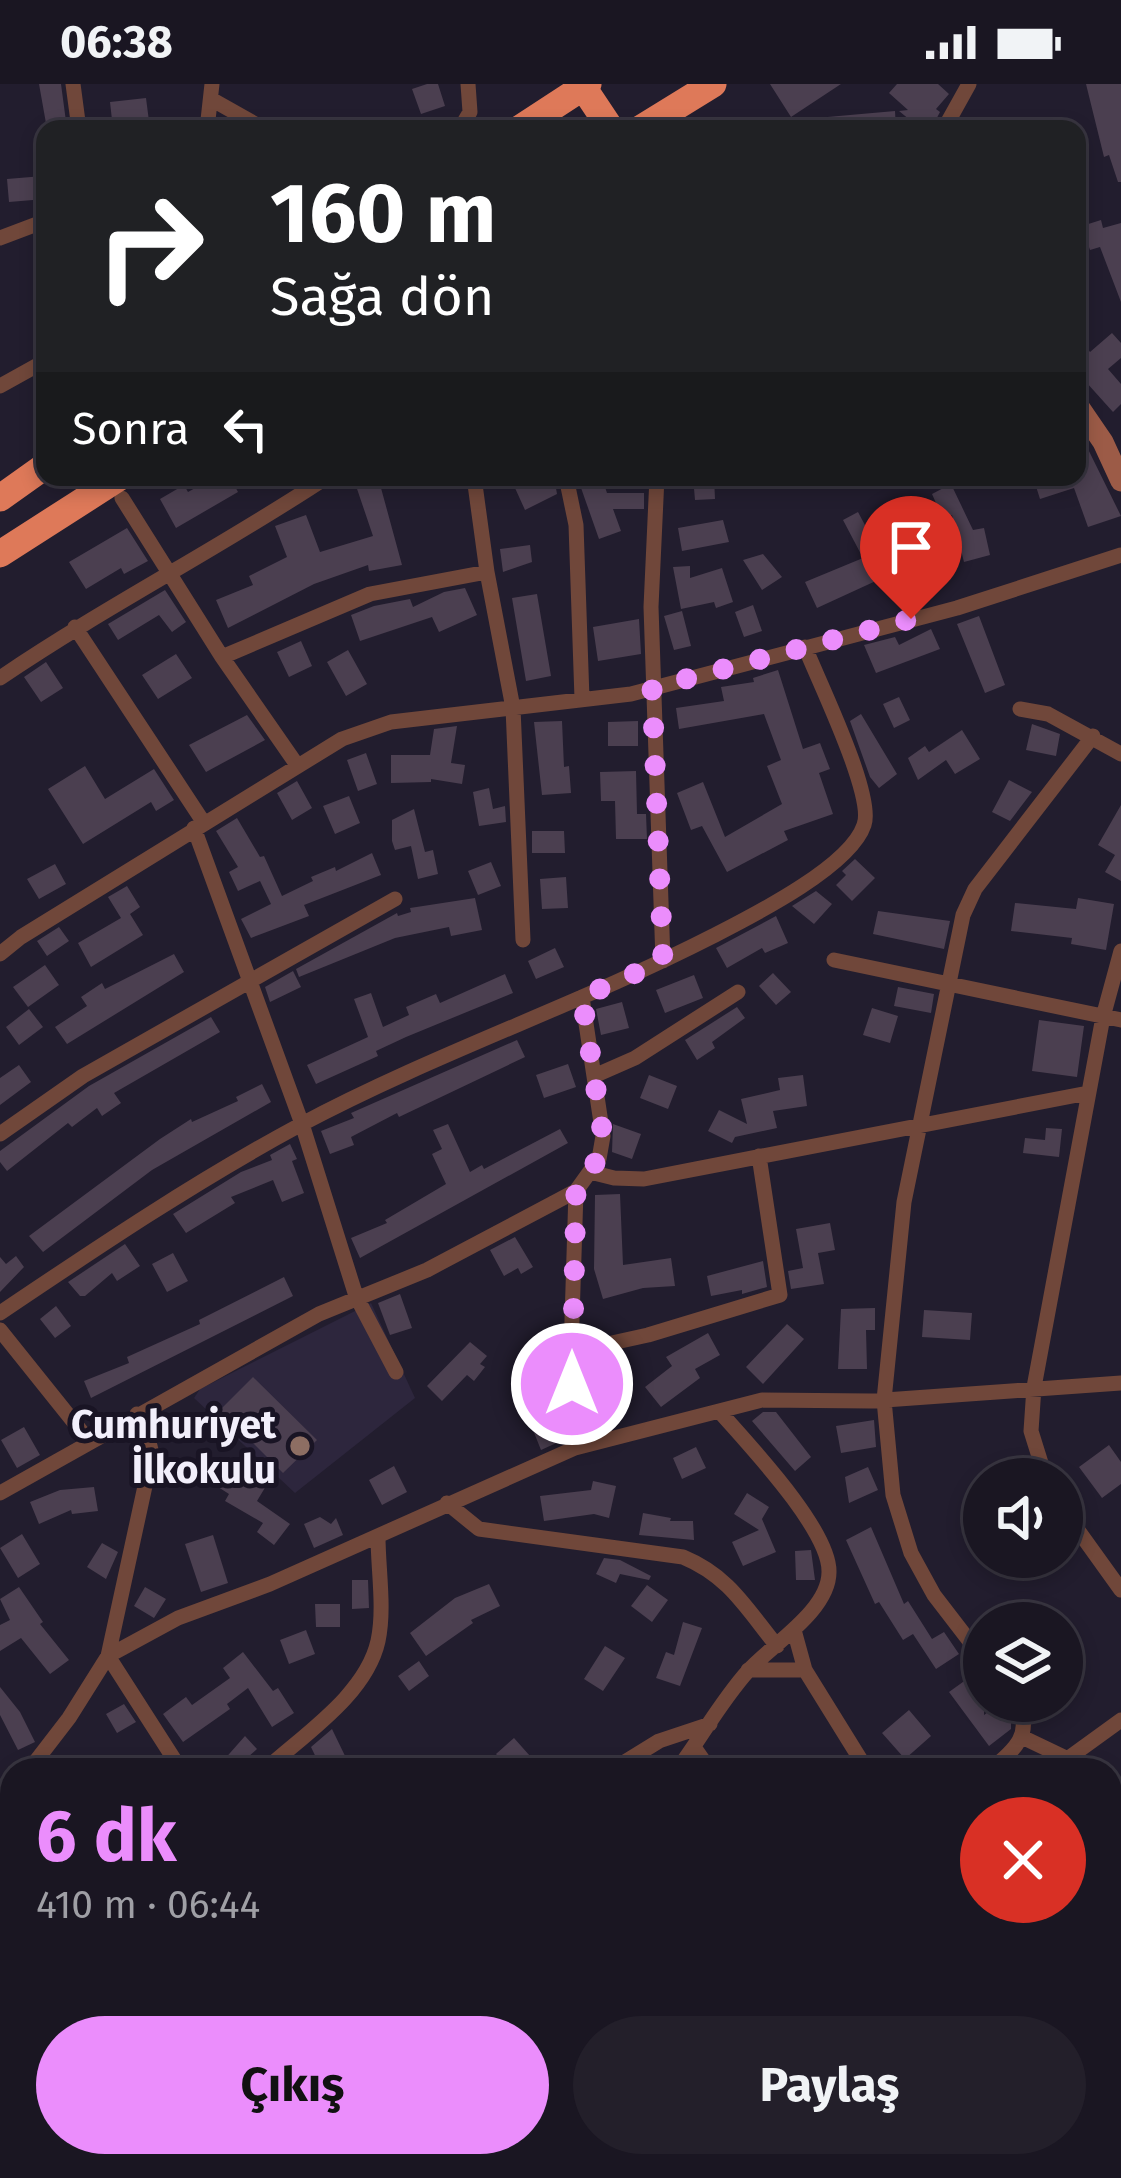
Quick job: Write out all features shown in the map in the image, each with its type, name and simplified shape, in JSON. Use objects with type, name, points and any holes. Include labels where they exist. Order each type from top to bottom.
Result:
[{"type":"highway","points":[[660,120],[713,84]]},
{"type":"highway","points":[[533,120],[586,85],[606,120]]},
{"type":"highway","points":[[0,498],[36,472]]},
{"type":"highway","points":[[0,554],[121,487]]},
{"type":"street","points":[[73,84],[78,120]]},
{"type":"street","points":[[465,120],[470,112],[468,84]]},
{"type":"street","points":[[949,120],[969,84]]},
{"type":"street","points":[[211,91],[251,120]]},
{"type":"street","points":[[0,238],[36,224]]},
{"type":"street","points":[[0,386],[36,366]]},
{"type":"street","points":[[1086,417],[1121,481]]},
{"type":"street","points":[[0,678],[75,627],[314,486]]},
{"type":"street","points":[[475,486],[513,708],[523,940]]},
{"type":"street","points":[[568,486],[576,525],[582,699]]},
{"type":"street","points":[[657,486],[652,688],[663,961]]},
{"type":"street","points":[[121,487],[222,657],[297,765]]},
{"type":"street","points":[[0,954],[342,739],[391,722],[652,688],[957,608],[1121,554]]},
{"type":"street","points":[[222,657],[370,594],[487,572]]},
{"type":"street","points":[[75,627],[199,825],[356,1296],[396,1372]]},
{"type":"street","points":[[0,1313],[171,1199],[302,1124],[663,961],[782,901],[854,844],[866,822],[860,782],[805,647]]},
{"type":"street","points":[[1020,709],[1048,714],[1121,754]]},
{"type":"street","points":[[963,1633],[910,1552],[893,1495],[884,1400],[904,1202],[963,915],[975,889],[1093,736]]},
{"type":"street","points":[[0,1134],[83,1076],[395,899]]},
{"type":"street","points":[[1039,1458],[1031,1432],[1034,1387],[1102,1017],[1121,951]]},
{"type":"street","points":[[834,960],[1121,1020]]},
{"type":"street","points":[[594,1076],[635,1058],[738,992]]},
{"type":"street","points":[[0,1493],[356,1296],[427,1270],[576,1190],[598,1159],[603,1136],[582,997]]},
{"type":"street","points":[[590,1172],[644,1179],[1088,1094]]},
{"type":"street","points":[[571,1352],[648,1335],[780,1295],[760,1156]]},
{"type":"street","points":[[575,1448],[571,1352],[576,1190]]},
{"type":"street","points":[[0,1330],[89,1441]]},
{"type":"street","points":[[108,1656],[178,1618],[270,1584],[575,1448],[762,1400],[884,1400],[1121,1383]]},
{"type":"street","points":[[686,1758],[748,1670],[794,1630],[825,1590],[828,1563],[805,1516],[720,1412]]},
{"type":"street","points":[[38,1758],[108,1656],[152,1454],[137,1414]]},
{"type":"street","points":[[447,1503],[479,1529],[683,1557],[702,1564],[720,1575],[777,1646]]},
{"type":"street","points":[[279,1758],[344,1698],[368,1664],[379,1638],[378,1536]]},
{"type":"street","points":[[1083,1537],[1121,1590]]},
{"type":"street","points":[[794,1630],[805,1670],[860,1758]]},
{"type":"street","points":[[108,1656],[173,1758]]},
{"type":"street","points":[[748,1670],[805,1670]]},
{"type":"street","points":[[1069,1758],[1121,1720]]},
{"type":"street","points":[[1005,1758],[1022,1737],[1024,1722]]},
{"type":"street","points":[[631,1758],[659,1741],[710,1724]]},
{"type":"street","points":[[1022,1737],[1066,1758]]},
{"type":"street","points":[[694,1747],[702,1758]]},
{"type":"shaded area","name":"Cumhuriyet İlkokulu","points":[[371,1303],[415,1398],[295,1493],[194,1398],[200,1389]]},
{"type":"building","points":[[39,84],[61,84],[66,120],[45,120]]},
{"type":"building","points":[[438,84],[445,106],[421,114],[412,89]]},
{"type":"building","points":[[770,84],[841,84],[791,117]]},
{"type":"building","points":[[897,84],[938,84],[949,94],[936,109],[940,112],[936,120],[910,120],[899,111],[908,110],[889,93]]},
{"type":"building","points":[[1086,84],[1121,84],[1121,182],[1109,155],[1104,157]]},
{"type":"building","points":[[146,98],[149,120],[112,120],[110,102]]},
{"type":"building","points":[[895,111],[896,120],[805,120]]},
{"type":"building","points":[[36,177],[36,200],[9,202],[7,179]]},
{"type":"building","points":[[1101,220],[1103,228],[1121,223],[1121,302],[1100,247],[1090,250],[1086,225]]},
{"type":"building","points":[[1112,333],[1121,343],[1121,358],[1108,369],[1121,384],[1121,404],[1113,412],[1086,382],[1086,347],[1090,352]]},
{"type":"building","points":[[1086,445],[1121,516],[1088,527],[1074,488],[1040,499],[1036,486],[1086,486]]},
{"type":"building","points":[[182,486],[188,492],[199,486],[235,486],[238,492],[176,528],[160,499]]},
{"type":"building","points":[[356,486],[380,486],[402,565],[369,571],[368,565],[314,584],[228,628],[216,600],[253,585],[249,576],[287,557],[275,526],[306,515],[320,552],[373,536]]},
{"type":"building","points":[[514,486],[556,486],[557,494],[525,510]]},
{"type":"building","points":[[580,486],[605,486],[607,493],[644,493],[644,509],[613,509],[621,531],[599,539]]},
{"type":"building","points":[[694,486],[714,486],[715,499],[695,500]]},
{"type":"building","points":[[952,486],[973,530],[984,528],[990,555],[964,562],[952,515],[943,519],[932,494]]},
{"type":"building","points":[[912,499],[918,522],[912,523],[928,564],[900,574],[883,507]]},
{"type":"building","points":[[858,512],[891,574],[817,608],[805,582],[863,558],[843,520]]},
{"type":"building","points":[[723,520],[729,542],[682,551],[678,528]]},
{"type":"building","points":[[127,528],[148,561],[124,574],[121,568],[86,589],[69,562]]},
{"type":"building","points":[[530,545],[532,562],[503,572],[500,549]]},
{"type":"building","points":[[763,554],[782,577],[762,590],[743,560]]},
{"type":"building","points":[[690,566],[690,578],[722,568],[733,602],[716,608],[714,602],[681,609],[673,567]]},
{"type":"building","points":[[465,588],[477,615],[439,632],[432,617],[360,641],[351,615],[410,599],[413,607]]},
{"type":"building","points":[[165,590],[186,622],[172,632],[159,615],[118,640],[108,624]]},
{"type":"building","points":[[537,594],[551,676],[526,681],[512,598]]},
{"type":"building","points":[[753,605],[762,631],[744,637],[735,612]]},
{"type":"building","points":[[682,611],[691,646],[674,650],[664,616]]},
{"type":"building","points":[[979,616],[1005,685],[985,693],[957,624]]},
{"type":"building","points":[[639,619],[641,654],[598,661],[593,627]]},
{"type":"building","points":[[931,629],[940,649],[876,673],[864,645],[895,637],[899,645]]},
{"type":"building","points":[[301,641],[312,666],[289,677],[277,652]]},
{"type":"building","points":[[348,650],[367,684],[346,696],[327,662]]},
{"type":"building","points":[[176,654],[192,678],[158,699],[142,675]]},
{"type":"building","points":[[46,662],[63,688],[41,702],[24,677]]},
{"type":"building","points":[[778,670],[803,749],[820,743],[830,769],[819,773],[833,814],[784,831],[788,840],[727,872],[702,826],[691,830],[677,793],[703,782],[725,837],[782,804],[767,766],[781,760],[764,714],[679,729],[676,708],[724,701],[721,687],[754,682],[753,678]]},
{"type":"building","points":[[899,697],[910,720],[894,728],[883,704]]},
{"type":"building","points":[[861,714],[897,774],[879,788],[870,777],[850,721]]},
{"type":"building","points":[[247,715],[265,740],[206,772],[189,745]]},
{"type":"building","points":[[562,721],[564,767],[569,766],[571,793],[542,795],[534,722]]},
{"type":"building","points":[[638,721],[638,746],[608,746],[608,722]]},
{"type":"building","points":[[1032,724],[1060,734],[1056,756],[1026,750]]},
{"type":"building","points":[[457,726],[451,763],[465,765],[462,784],[431,779],[391,783],[391,755],[430,755],[434,729]]},
{"type":"building","points":[[962,730],[980,759],[955,774],[946,760],[918,780],[908,758],[925,746],[929,752]]},
{"type":"building","points":[[366,753],[377,784],[358,791],[347,760]]},
{"type":"building","points":[[85,766],[105,799],[154,769],[174,800],[156,811],[151,802],[83,844],[48,789]]},
{"type":"building","points":[[636,771],[637,814],[646,814],[647,839],[616,839],[615,801],[601,801],[600,772]]},
{"type":"building","points":[[1009,780],[1032,792],[1010,821],[992,812]]},
{"type":"building","points":[[297,781],[312,808],[292,820],[277,793]]},
{"type":"building","points":[[489,788],[493,809],[505,806],[506,822],[479,826],[473,792]]},
{"type":"building","points":[[349,796],[360,823],[335,834],[323,806]]},
{"type":"building","points":[[1121,805],[1121,881],[1105,872],[1115,855],[1098,845]]},
{"type":"building","points":[[414,809],[425,852],[433,850],[438,874],[418,879],[411,846],[395,850],[392,841],[392,820]]},
{"type":"building","points":[[237,818],[260,857],[264,856],[282,896],[313,881],[311,877],[372,853],[381,875],[304,905],[309,916],[251,938],[241,919],[271,904],[260,881],[238,891],[229,872],[238,867],[216,831]]},
{"type":"building","points":[[532,831],[564,831],[565,853],[532,853]]},
{"type":"building","points":[[855,859],[875,878],[852,901],[836,885]]},
{"type":"building","points":[[491,862],[501,886],[478,895],[468,871]]},
{"type":"building","points":[[55,864],[66,884],[39,899],[27,879]]},
{"type":"building","points":[[566,877],[568,908],[542,909],[540,879]]},
{"type":"building","points":[[127,886],[140,907],[130,914],[143,935],[91,967],[78,943],[121,918],[108,897]]},
{"type":"building","points":[[816,891],[832,904],[814,924],[792,906]]},
{"type":"building","points":[[475,898],[482,930],[451,936],[449,927],[395,938],[299,977],[296,969],[397,913]]},
{"type":"building","points":[[1078,898],[1114,904],[1106,950],[1071,944],[1072,938],[1011,931],[1015,903],[1076,909]]},
{"type":"building","points":[[878,911],[950,921],[944,949],[873,934]]},
{"type":"building","points":[[776,916],[788,943],[765,953],[762,948],[727,968],[716,948]]},
{"type":"building","points":[[59,927],[69,941],[47,956],[37,941]]},
{"type":"building","points":[[555,948],[564,967],[536,979],[528,961]]},
{"type":"building","points":[[174,954],[184,972],[67,1044],[55,1027],[87,1006],[81,997],[102,983],[105,989]]},
{"type":"building","points":[[45,965],[59,985],[28,1007],[13,987]]},
{"type":"building","points":[[293,971],[301,987],[270,1002],[265,987]]},
{"type":"building","points":[[773,973],[791,992],[776,1005],[759,986]]},
{"type":"building","points":[[505,974],[513,993],[406,1037],[376,1051],[378,1056],[316,1084],[307,1065],[368,1037],[354,999],[371,993],[383,1027],[409,1015],[406,1007],[436,994],[440,1003]]},
{"type":"building","points":[[694,975],[703,998],[665,1013],[656,990]]},
{"type":"building","points":[[898,987],[934,994],[931,1013],[894,1006]]},
{"type":"building","points":[[622,1002],[629,1028],[601,1035],[596,1009]]},
{"type":"building","points":[[737,1007],[745,1018],[712,1042],[715,1048],[697,1060],[685,1040]]},
{"type":"building","points":[[872,1008],[898,1016],[890,1043],[863,1035]]},
{"type":"building","points":[[29,1009],[43,1027],[19,1045],[6,1027]]},
{"type":"building","points":[[211,1017],[220,1032],[114,1093],[121,1103],[102,1116],[97,1108],[72,1127],[68,1123],[7,1171],[0,1162],[0,1151],[89,1086]]},
{"type":"building","points":[[1039,1020],[1084,1026],[1077,1077],[1032,1071]]},
{"type":"building","points":[[517,1040],[525,1057],[399,1117],[397,1113],[351,1137],[354,1145],[330,1154],[321,1131],[354,1118],[351,1113]]},
{"type":"building","points":[[568,1064],[576,1087],[544,1098],[536,1075]]},
{"type":"building","points":[[19,1065],[31,1082],[0,1105],[0,1078]]},
{"type":"building","points":[[649,1075],[677,1086],[668,1109],[640,1098]]},
{"type":"building","points":[[803,1075],[807,1106],[773,1111],[777,1128],[735,1137],[732,1143],[708,1131],[719,1110],[747,1124],[741,1099],[780,1090],[778,1078]]},
{"type":"building","points":[[262,1084],[271,1102],[152,1170],[43,1252],[29,1236],[160,1139]]},
{"type":"building","points":[[448,1124],[470,1172],[560,1129],[568,1143],[360,1258],[351,1238],[387,1223],[385,1220],[446,1184],[432,1154],[442,1149],[433,1130]]},
{"type":"building","points":[[613,1124],[641,1134],[632,1159],[612,1152]]},
{"type":"building","points":[[1046,1128],[1062,1129],[1059,1157],[1023,1153],[1025,1138],[1045,1140]]},
{"type":"building","points":[[290,1144],[304,1193],[282,1202],[273,1180],[231,1197],[235,1203],[186,1233],[173,1214],[241,1172],[272,1160],[270,1155]]},
{"type":"building","points":[[620,1194],[623,1265],[671,1258],[675,1286],[643,1288],[603,1299],[594,1269],[595,1195]]},
{"type":"building","points":[[830,1223],[835,1250],[818,1253],[824,1284],[791,1289],[788,1271],[803,1268],[796,1229]]},
{"type":"building","points":[[515,1237],[533,1267],[504,1276],[490,1250]]},
{"type":"building","points":[[125,1244],[140,1266],[117,1281],[112,1273],[80,1296],[68,1282]]},
{"type":"building","points":[[173,1253],[188,1281],[167,1292],[152,1264]]},
{"type":"building","points":[[16,1256],[24,1267],[0,1292],[0,1257],[6,1264]]},
{"type":"building","points":[[763,1261],[767,1287],[711,1296],[707,1276]]},
{"type":"building","points":[[284,1277],[293,1296],[91,1398],[84,1381],[129,1363],[127,1357],[200,1324],[199,1320]]},
{"type":"building","points":[[400,1294],[412,1328],[390,1335],[378,1303]]},
{"type":"building","points":[[56,1306],[71,1326],[55,1338],[40,1319]]},
{"type":"building","points":[[875,1308],[875,1330],[866,1330],[867,1369],[838,1369],[841,1309]]},
{"type":"building","points":[[924,1310],[972,1313],[970,1340],[922,1337]]},
{"type":"building","points":[[787,1324],[804,1339],[763,1384],[746,1367]]},
{"type":"building","points":[[708,1333],[720,1355],[695,1369],[700,1378],[661,1407],[645,1387],[672,1366],[666,1357]]},
{"type":"building","points":[[470,1342],[487,1356],[480,1364],[485,1367],[474,1381],[467,1375],[442,1401],[427,1386]]},
{"type":"building","points":[[553,1366],[560,1376],[561,1392],[544,1403],[529,1381]]},
{"type":"building","points":[[615,1367],[630,1385],[610,1402],[595,1384]]},
{"type":"building","points":[[253,1377],[317,1440],[283,1473],[220,1410]]},
{"type":"building","points":[[763,1412],[776,1412],[811,1457],[795,1471],[752,1421]]},
{"type":"building","points":[[560,1414],[563,1440],[541,1450],[531,1425]]},
{"type":"building","points":[[874,1420],[876,1447],[841,1453],[836,1426]]},
{"type":"building","points":[[24,1427],[40,1455],[17,1468],[1,1440]]},
{"type":"building","points":[[1109,1445],[1121,1462],[1121,1484],[1102,1498],[1083,1472],[1083,1464]]},
{"type":"building","points":[[696,1447],[706,1468],[682,1479],[673,1458]]},
{"type":"building","points":[[228,1464],[266,1486],[257,1501],[290,1524],[274,1545],[257,1532],[263,1523],[225,1501],[229,1494],[215,1485]]},
{"type":"building","points":[[394,1466],[407,1492],[382,1505],[369,1480]]},
{"type":"building","points":[[868,1467],[878,1490],[849,1503],[845,1477]]},
{"type":"building","points":[[593,1481],[616,1486],[609,1518],[594,1514],[544,1521],[540,1496],[591,1490]]},
{"type":"building","points":[[94,1487],[98,1511],[72,1514],[71,1510],[39,1524],[30,1502],[60,1490]]},
{"type":"building","points":[[747,1493],[769,1507],[762,1519],[776,1552],[743,1566],[732,1542],[759,1530],[734,1514]]},
{"type":"building","points":[[643,1513],[670,1521],[693,1521],[694,1540],[639,1535]]},
{"type":"building","points":[[320,1517],[331,1524],[336,1518],[343,1535],[314,1548],[304,1524]]},
{"type":"building","points":[[871,1527],[904,1604],[908,1601],[932,1639],[944,1632],[959,1654],[936,1669],[913,1634],[903,1640],[879,1602],[875,1604],[846,1540]]},
{"type":"building","points":[[22,1534],[40,1564],[18,1578],[0,1548]]},
{"type":"building","points":[[213,1535],[228,1583],[201,1592],[185,1544]]},
{"type":"building","points":[[102,1543],[118,1552],[106,1579],[87,1567]]},
{"type":"building","points":[[811,1550],[815,1580],[796,1580],[795,1551]]},
{"type":"building","points":[[604,1558],[620,1560],[651,1576],[649,1580],[620,1574],[616,1583],[596,1574]]},
{"type":"building","points":[[352,1580],[368,1580],[369,1608],[352,1609]]},
{"type":"building","points":[[489,1584],[500,1606],[471,1620],[426,1656],[410,1633],[455,1598]]},
{"type":"building","points":[[647,1585],[668,1600],[652,1622],[631,1606]]},
{"type":"building","points":[[19,1587],[69,1660],[50,1674],[21,1638],[0,1651],[0,1625],[10,1620],[0,1599]]},
{"type":"building","points":[[145,1587],[166,1599],[154,1618],[134,1606]]},
{"type":"building","points":[[315,1604],[340,1604],[340,1627],[316,1627]]},
{"type":"building","points":[[683,1622],[702,1628],[680,1686],[656,1678],[666,1652],[674,1655]]},
{"type":"building","points":[[306,1630],[315,1654],[289,1664],[280,1640]]},
{"type":"building","points":[[605,1646],[625,1658],[603,1691],[584,1679]]},
{"type":"building","points":[[243,1652],[273,1691],[278,1688],[294,1713],[272,1727],[248,1688],[227,1704],[230,1709],[183,1742],[163,1714],[186,1697],[192,1705],[230,1678],[223,1668]]},
{"type":"building","points":[[419,1661],[429,1676],[409,1691],[398,1676]]},
{"type":"building","points":[[963,1682],[963,1711],[949,1692]]},
{"type":"building","points":[[0,1687],[35,1742],[18,1750],[0,1715]]},
{"type":"building","points":[[124,1704],[136,1722],[117,1733],[106,1714]]},
{"type":"building","points":[[909,1710],[931,1736],[904,1758],[882,1733]]},
{"type":"building","points":[[971,1722],[1010,1722],[1011,1729],[989,1746]]},
{"type":"building","points":[[332,1729],[346,1758],[316,1758],[311,1747]]},
{"type":"building","points":[[245,1736],[257,1749],[247,1758],[226,1758]]},
{"type":"building","points":[[514,1738],[530,1756],[500,1758],[496,1754]]},
{"type":"place","name":"Cumhuriyet İlkokulu","points":[[300,1446]]},
{"type":"route","points":[[572,1384],[576,1190],[598,1159],[603,1136],[582,997],[663,961],[652,688],[911,619]]}]
